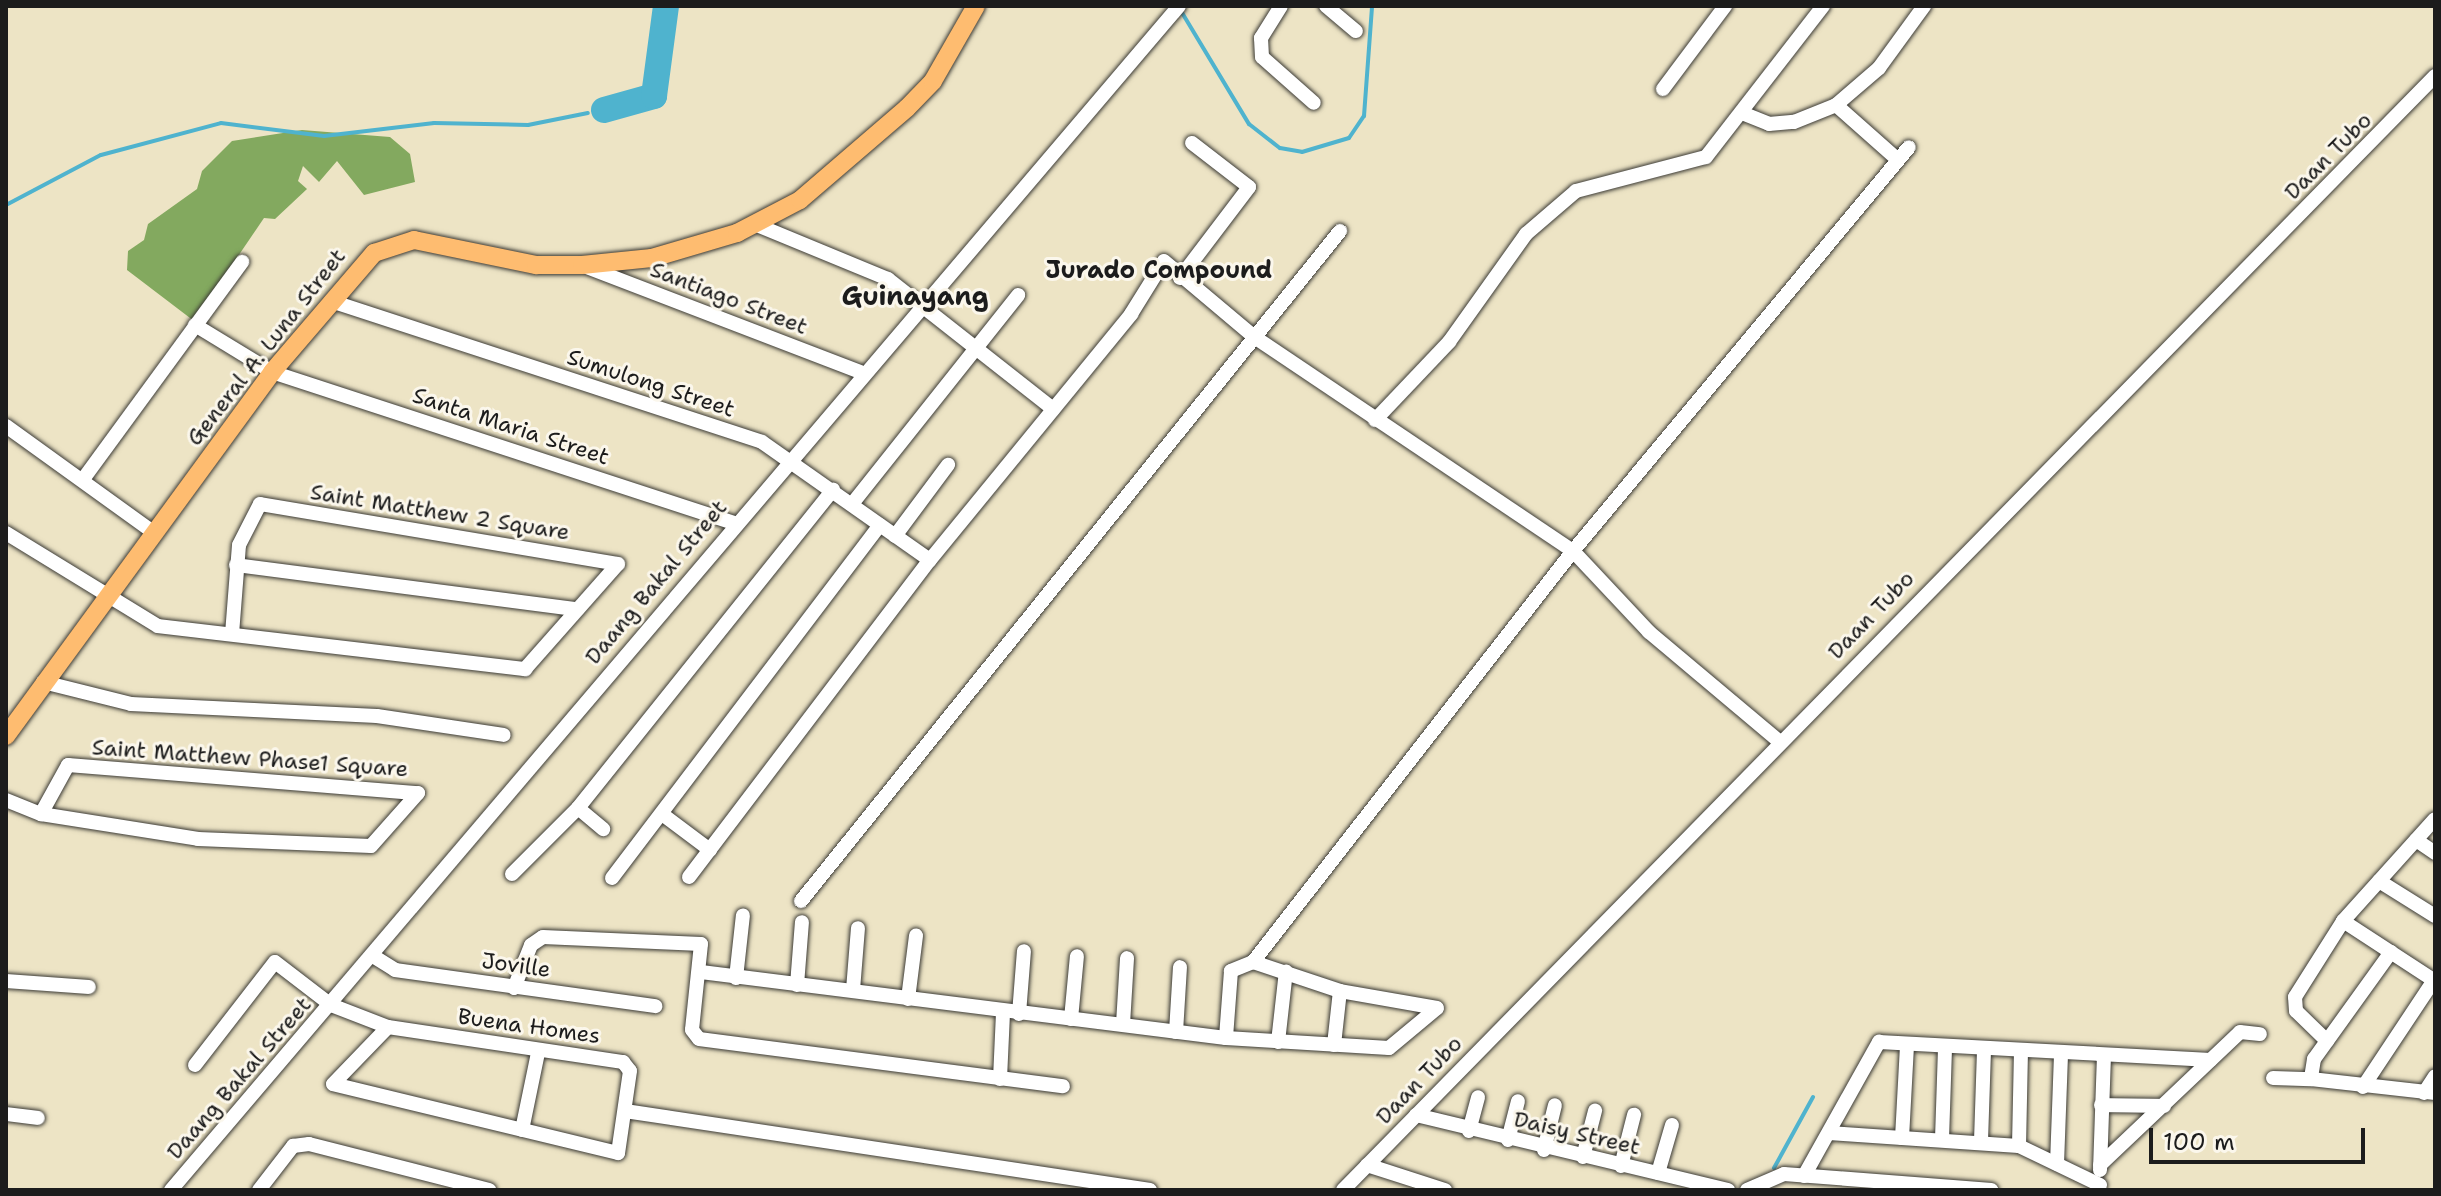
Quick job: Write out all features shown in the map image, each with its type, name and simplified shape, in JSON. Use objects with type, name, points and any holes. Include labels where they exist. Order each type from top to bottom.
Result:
[{"type":"main road","name":"General A. Luna Street","points":[[6,736],[272,372],[374,253],[414,240],[536,265],[582,265],[682,251],[757,225],[825,180],[921,95],[976,6]]},
{"type":"street","points":[[1281,6],[1261,38],[1262,57],[1314,103]]},
{"type":"street","points":[[1326,6],[1356,31]]},
{"type":"street","points":[[1663,89],[1725,6]]},
{"type":"street","points":[[1375,420],[1449,342],[1518,242],[1576,191],[1706,157],[1823,6]]},
{"type":"street","points":[[1742,113],[1769,124],[1794,122],[1836,105],[1879,68],[1924,6]]},
{"type":"street","name":"Daang Bakal Street","points":[[175,1189],[860,372],[1177,8]]},
{"type":"street","name":"Daan Tubo","points":[[1343,1190],[1779,741],[2435,76]]},
{"type":"street","points":[[1836,105],[1898,160]]},
{"type":"street","points":[[1180,278],[1249,187],[1192,143]]},
{"type":"street","points":[[1226,1038],[1231,971],[1253,962],[1573,551],[1909,147]]},
{"type":"street","points":[[757,225],[888,279],[970,349],[1053,409]]},
{"type":"street","points":[[801,901],[1340,231]]},
{"type":"street","points":[[689,877],[930,560],[1053,409],[1164,261],[1180,278],[1253,336],[1573,551],[1649,632],[1779,741]]},
{"type":"street","points":[[84,478],[242,262]]},
{"type":"street","name":"Santiago Street","points":[[582,265],[860,372]]},
{"type":"street","points":[[852,504],[970,349],[1018,295]]},
{"type":"street","name":"Sumulong Street","points":[[331,301],[762,442],[789,457],[930,560]]},
{"type":"street","name":"Santa Maria Street","points":[[195,325],[272,372],[735,523]]},
{"type":"street","points":[[6,426],[84,478],[153,532]]},
{"type":"street","points":[[895,536],[948,465]]},
{"type":"street","points":[[512,874],[578,808],[833,490]]},
{"type":"street","name":"Saint Matthew 2 Square","points":[[6,533],[158,626],[525,669],[618,564],[260,504],[236,565],[232,634]]},
{"type":"street","points":[[612,878],[880,525]]},
{"type":"street","points":[[236,565],[577,609]]},
{"type":"street","points":[[43,682],[131,704],[377,716],[504,735]]},
{"type":"street","name":"Saint Matthew Phase1 Square","points":[[6,800],[41,814],[198,839],[371,846],[418,793],[68,765],[41,814]]},
{"type":"street","points":[[578,808],[603,829]]},
{"type":"street","points":[[662,814],[710,850]]},
{"type":"street","points":[[2327,1041],[2296,1011],[2295,997],[2343,921],[2435,819]]},
{"type":"street","points":[[2416,840],[2435,853]]},
{"type":"street","points":[[2379,881],[2435,916]]},
{"type":"street","points":[[736,978],[743,915]]},
{"type":"street","points":[[2343,921],[2435,980],[2363,1087]]},
{"type":"street","points":[[797,985],[802,922]]},
{"type":"street","points":[[853,990],[858,928]]},
{"type":"street","points":[[514,988],[531,945],[550,935],[701,944],[701,972],[692,1030],[699,1039],[1063,1086]]},
{"type":"street","points":[[908,999],[916,936]]},
{"type":"street","points":[[1019,1014],[1024,951]]},
{"type":"street","points":[[2311,1079],[2327,1041],[2391,952]]},
{"type":"street","name":"Joville","points":[[373,956],[395,970],[656,1006]]},
{"type":"street","points":[[1071,1019],[1077,956]]},
{"type":"street","points":[[1123,1024],[1127,958]]},
{"type":"street","name":"Buena Homes","points":[[195,1065],[275,962],[331,1005],[388,1027],[629,1065],[625,1111],[612,1154],[522,1130]]},
{"type":"street","points":[[701,972],[853,990],[1003,1013],[1123,1024],[1226,1038],[1389,1048],[1437,1008],[1340,991],[1253,962]]},
{"type":"street","points":[[1176,1032],[1180,967]]},
{"type":"street","points":[[1278,1042],[1286,971]]},
{"type":"street","points":[[6,981],[89,987]]},
{"type":"street","points":[[1334,1045],[1340,991]]},
{"type":"street","points":[[1000,1079],[1003,1013]]},
{"type":"street","points":[[388,1027],[333,1084],[522,1130],[538,1053]]},
{"type":"street","points":[[2100,1165],[2240,1032],[2260,1034]]},
{"type":"street","points":[[1804,1176],[1879,1042],[2211,1060]]},
{"type":"street","points":[[1902,1138],[1907,1045]]},
{"type":"street","points":[[1942,1139],[1945,1047]]},
{"type":"street","points":[[1981,1141],[1984,1049]]},
{"type":"street","points":[[2019,1146],[2021,1052]]},
{"type":"street","points":[[2057,1164],[2061,1053]]},
{"type":"street","points":[[1829,1133],[2019,1146],[2100,1188],[2104,1055]]},
{"type":"street","points":[[2273,1078],[2311,1079],[2430,1093],[2435,1076]]},
{"type":"street","points":[[1469,1131],[1478,1097]]},
{"type":"street","points":[[1508,1140],[1518,1101]]},
{"type":"street","points":[[1544,1150],[1555,1105]]},
{"type":"street","points":[[2101,1105],[2164,1106]]},
{"type":"street","points":[[625,1111],[1150,1190]]},
{"type":"street","points":[[1583,1157],[1595,1111]]},
{"type":"street","points":[[6,1114],[38,1118]]},
{"type":"street","name":"Daisy Street","points":[[1416,1115],[1544,1150],[1728,1190]]},
{"type":"street","points":[[1621,1166],[1634,1115]]},
{"type":"street","points":[[1658,1173],[1672,1125]]},
{"type":"street","points":[[259,1190],[293,1146],[309,1144],[489,1190]]},
{"type":"street","points":[[1367,1165],[1445,1190]]},
{"type":"street","points":[[1747,1190],[1766,1177],[1804,1176],[1834,1185],[1985,1190]]},
{"type":"green space","points":[[302,130],[390,137],[410,154],[415,182],[364,195],[337,161],[319,182],[303,166],[298,181],[307,189],[275,219],[264,218],[194,321],[127,270],[128,251],[144,240],[148,224],[197,189],[202,171],[232,141]]},
{"type":"waterway","points":[[604,110],[654,96],[666,6]]},
{"type":"waterway","points":[[1181,11],[1249,124],[1280,148],[1302,152],[1349,138],[1364,116],[1372,6]]},
{"type":"waterway","points":[[6,205],[101,155],[221,123],[324,136],[434,123],[528,125],[588,113]]},
{"type":"waterway","points":[[1774,1168],[1813,1097]]},
{"type":"district","name":"Jurado Compound","points":[[1159,271]]},
{"type":"district","name":"Guinayang","points":[[915,296]]}]
